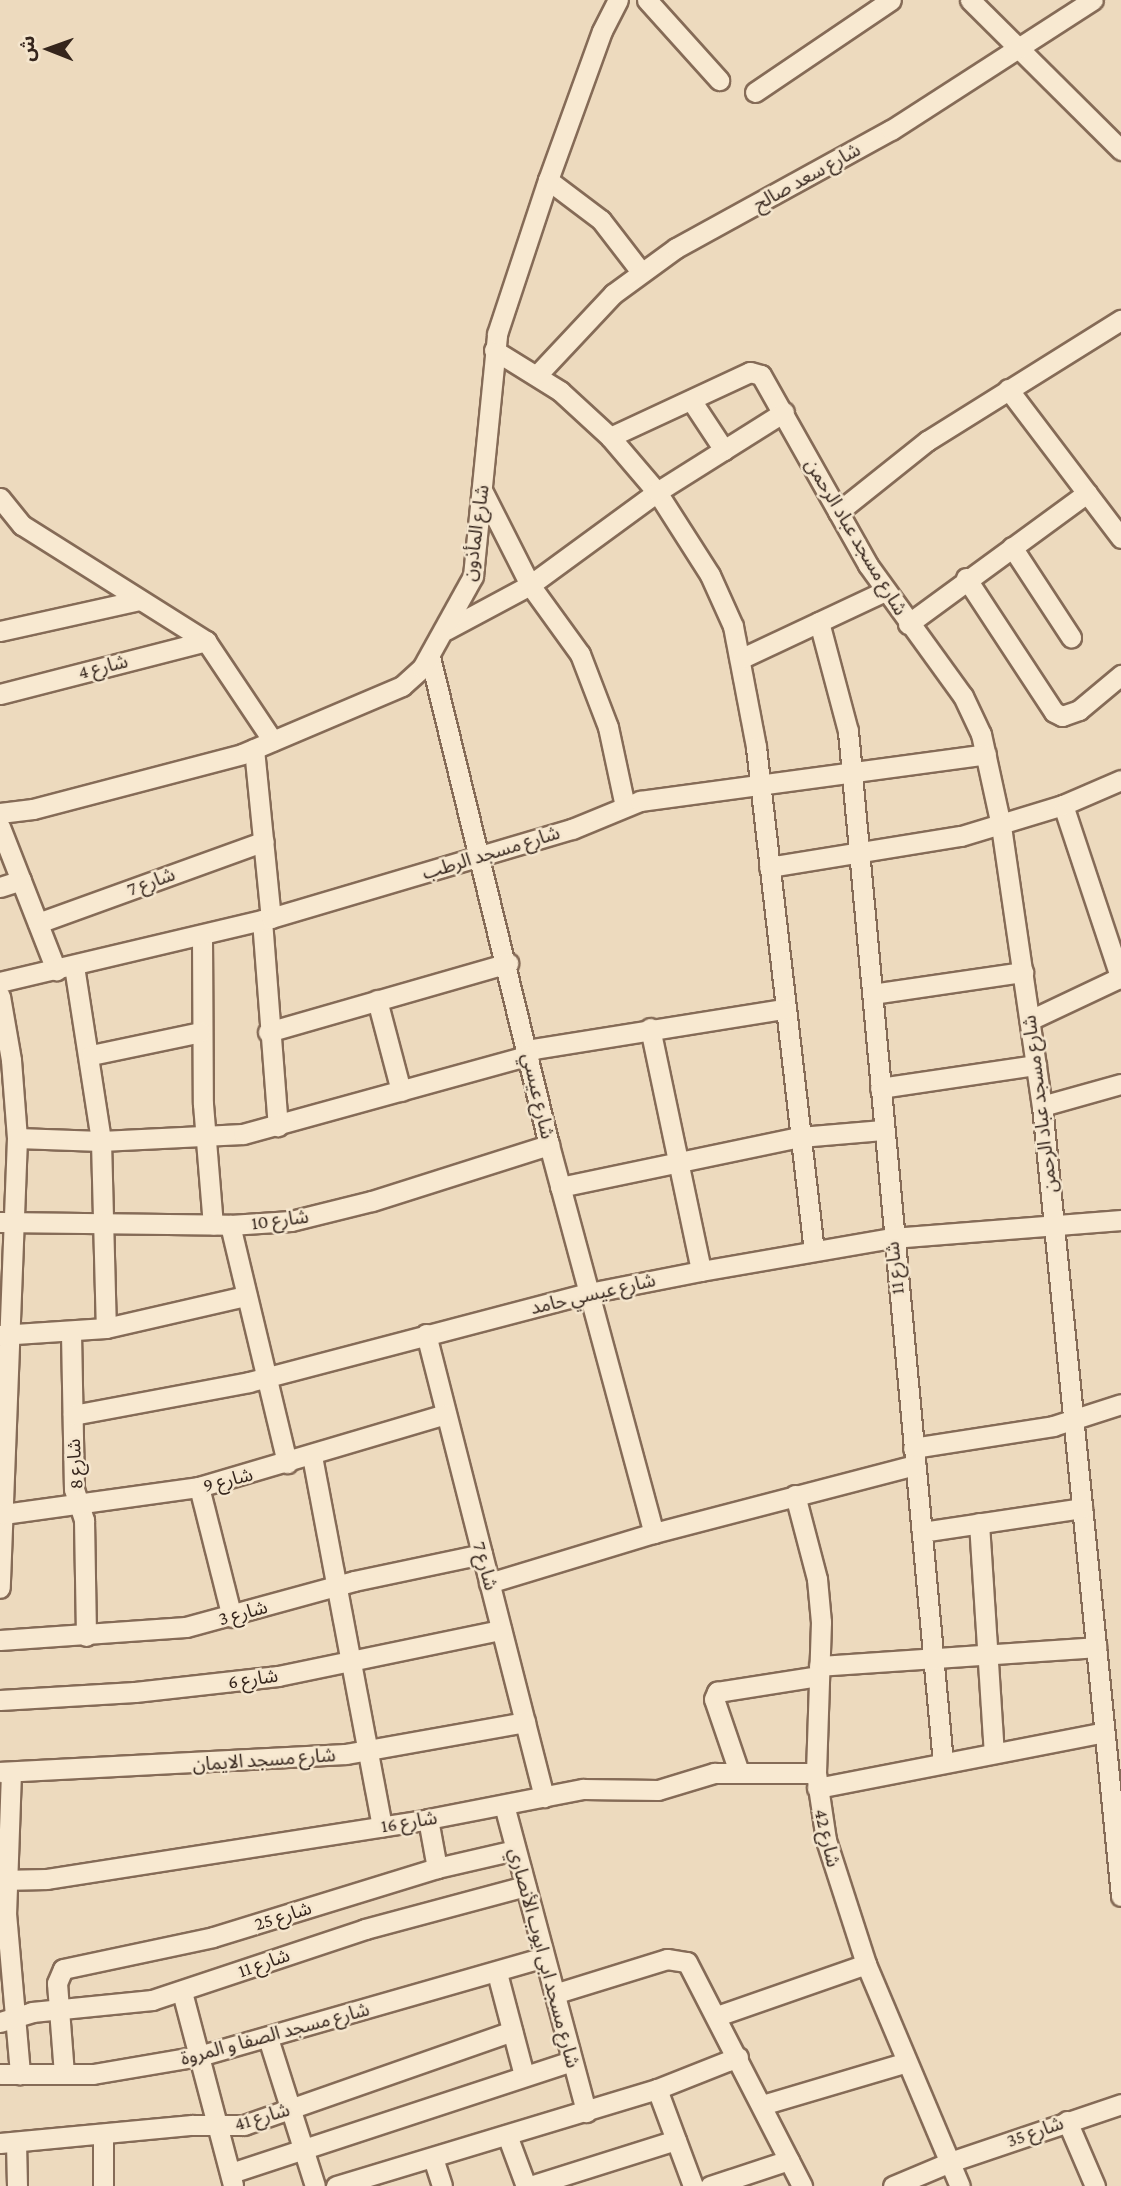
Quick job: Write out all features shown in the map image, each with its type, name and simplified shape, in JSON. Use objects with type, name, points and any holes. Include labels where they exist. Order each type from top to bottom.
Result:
[{"type":"street","name":"شارع المأذون","points":[[0,813],[33,809],[254,749],[402,686],[430,657],[446,631],[472,576],[495,350],[548,180],[602,32],[618,0]]},
{"type":"street","points":[[647,0],[719,80]]},
{"type":"street","points":[[755,92],[891,0]]},
{"type":"street","points":[[971,0],[1021,46],[1121,150]]},
{"type":"street","name":"شارع سعد صالح","points":[[538,374],[586,319],[641,272],[891,130],[1093,0]]},
{"type":"street","points":[[548,180],[601,220],[641,272]]},
{"type":"street","points":[[838,512],[927,441],[1121,320]]},
{"type":"street","points":[[495,350],[538,374],[610,437],[657,492],[710,575],[742,658],[760,785],[814,1251]]},
{"type":"street","name":"شارع مسجد عباد الرحمن","points":[[691,400],[750,372],[761,375],[885,591],[963,696],[986,754],[1001,826],[1042,1106],[1121,1896]]},
{"type":"street","points":[[1008,389],[1120,534]]},
{"type":"street","points":[[610,437],[691,400],[724,450]]},
{"type":"street","points":[[446,631],[530,585],[657,492],[784,412]]},
{"type":"street","points":[[482,492],[530,585],[580,654],[608,727],[625,806]]},
{"type":"street","points":[[908,624],[966,578],[1087,494]]},
{"type":"street","points":[[2,505],[22,525],[206,641],[273,741]]},
{"type":"street","points":[[1012,547],[1071,637]]},
{"type":"street","points":[[966,578],[1054,712],[1062,716],[1079,710],[1121,674]]},
{"type":"street","points":[[742,658],[885,591]]},
{"type":"street","points":[[0,631],[140,600]]},
{"type":"street","name":"شارع 11","points":[[819,622],[843,701],[851,772],[892,1238],[943,1763]]},
{"type":"street","name":"شارع 4","points":[[0,694],[206,641]]},
{"type":"street","name":"شارع عيسي","points":[[430,657],[482,856],[549,1145],[654,1533]]},
{"type":"street","points":[[254,749],[264,841],[268,1032],[278,1126]]},
{"type":"street","name":"شارع مسجد الرطب","points":[[0,982],[202,937],[266,919],[586,824],[625,806],[986,754]]},
{"type":"street","points":[[769,867],[860,855],[1001,826],[1120,782]]},
{"type":"street","points":[[1030,1020],[1121,978],[1062,805]]},
{"type":"street","points":[[0,827],[37,923],[65,968],[90,1055],[101,1141],[107,1226],[106,1328]]},
{"type":"street","name":"شارع 7","points":[[37,923],[264,841]]},
{"type":"street","points":[[0,887],[21,880]]},
{"type":"street","points":[[202,937],[201,1032],[205,1138],[222,1225],[246,1296],[287,1464]]},
{"type":"street","points":[[268,1032],[508,963]]},
{"type":"street","points":[[872,994],[1023,972]]},
{"type":"street","points":[[0,996],[6,1061],[18,1138],[7,1223],[4,1514],[0,1588]]},
{"type":"street","points":[[377,1000],[401,1091]]},
{"type":"street","points":[[18,1138],[101,1141],[205,1138],[278,1126],[528,1052],[650,1028],[784,1009]]},
{"type":"street","points":[[650,1028],[701,1271]]},
{"type":"street","points":[[90,1055],[201,1032]]},
{"type":"street","points":[[880,1088],[1036,1065]]},
{"type":"street","points":[[1042,1106],[1121,1084]]},
{"type":"street","points":[[560,1186],[678,1160],[800,1138],[883,1130]]},
{"type":"street","name":"شارع 10","points":[[7,1223],[222,1225],[315,1217],[549,1145]]},
{"type":"street","name":"شارع عيسي حامد","points":[[73,1415],[267,1377],[589,1293],[701,1271],[892,1238],[1053,1222],[1121,1220]]},
{"type":"street","points":[[5,1335],[71,1333],[106,1328],[246,1296]]},
{"type":"street","name":"شارع 8","points":[[71,1333],[74,1489],[84,1521],[86,1636]]},
{"type":"street","name":"شارع 7","points":[[426,1334],[544,1797]]},
{"type":"street","points":[[489,1583],[654,1533],[794,1495],[914,1457],[1073,1420],[1121,1404]]},
{"type":"street","name":"شارع 9","points":[[4,1514],[80,1506],[199,1487],[287,1464],[445,1414]]},
{"type":"street","points":[[312,1456],[333,1587],[369,1751],[382,1826]]},
{"type":"street","points":[[199,1487],[232,1618]]},
{"type":"street","name":"شارع 42","points":[[794,1495],[817,1579],[816,1781],[836,1878],[866,1964],[960,2186]]},
{"type":"street","points":[[922,1532],[1082,1508]]},
{"type":"street","points":[[979,1523],[994,1753]]},
{"type":"street","name":"شارع 3","points":[[0,1640],[86,1636],[232,1618],[333,1587],[482,1554]]},
{"type":"street","name":"شارع 6","points":[[0,1700],[207,1685],[349,1664],[501,1630]]},
{"type":"street","points":[[739,1772],[714,1699],[717,1692],[818,1671],[933,1658],[1096,1647]]},
{"type":"street","name":"شارع مسجد الايمان","points":[[6,1772],[369,1751],[524,1722]]},
{"type":"street","name":"شارع 16","points":[[4,1881],[47,1879],[428,1819],[603,1787],[658,1790],[714,1773],[739,1772],[816,1781],[943,1763],[1104,1732]]},
{"type":"street","points":[[6,1772],[4,1881],[10,2074]]},
{"type":"street","name":"شارع مسجد ابى ايوب الأنصاري","points":[[504,1805],[586,2112]]},
{"type":"street","points":[[428,1819],[437,1868]]},
{"type":"street","name":"شارع 25","points":[[60,2010],[57,1983],[63,1969],[71,1966],[213,1937],[437,1868],[515,1850]]},
{"type":"street","name":"شارع 11","points":[[7,2020],[60,2010],[121,2005],[182,1992],[365,1928],[525,1886]]},
{"type":"street","name":"شارع مسجد الصفا و المروة","points":[[10,2074],[116,2071],[199,2056],[497,1973],[544,1957]]},
{"type":"street","points":[[554,1994],[677,1957],[693,1970],[802,2186]]},
{"type":"street","points":[[717,2016],[866,1964]]},
{"type":"street","points":[[497,1973],[524,2075]]},
{"type":"street","points":[[182,1992],[232,2180],[303,2147],[572,2061]]},
{"type":"street","points":[[60,2010],[64,2074]]},
{"type":"street","name":"شارع 41","points":[[8,2143],[192,2125],[244,2125],[512,2031]]},
{"type":"street","points":[[268,2038],[315,2186]]},
{"type":"street","points":[[336,2186],[586,2112],[657,2089],[738,2057]]},
{"type":"street","points":[[761,2105],[906,2062]]},
{"type":"street","points":[[657,2089],[693,2186]]},
{"type":"street","name":"شارع 35","points":[[893,2186],[950,2162],[1121,2104]]},
{"type":"street","points":[[1067,2121],[1095,2186]]},
{"type":"street","points":[[103,2135],[103,2186]]},
{"type":"street","points":[[507,2135],[528,2186],[676,2140]]},
{"type":"street","points":[[8,2143],[17,2186]]},
{"type":"street","points":[[433,2158],[442,2186]]},
{"type":"street","points":[[710,2186],[789,2160]]}]
